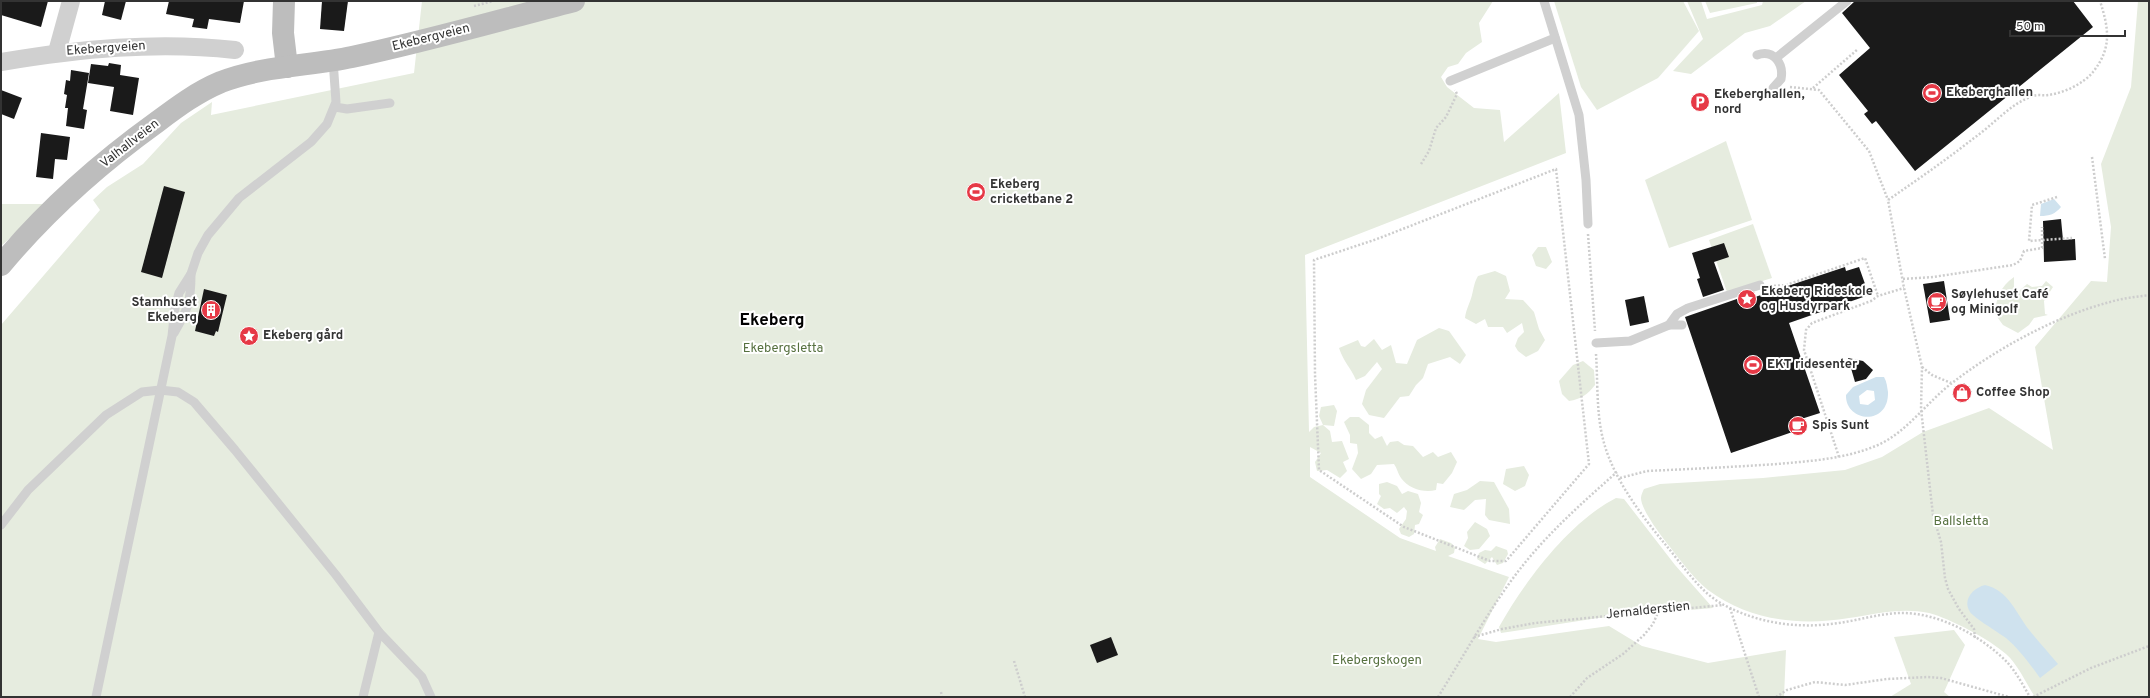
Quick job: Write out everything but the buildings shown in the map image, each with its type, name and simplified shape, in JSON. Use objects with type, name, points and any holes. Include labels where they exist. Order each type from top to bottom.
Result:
[{"type":"street","points":[[57,52],[71,1]]},
{"type":"street","points":[[284,1],[283,33],[287,67]]},
{"type":"street","name":"Ekebergveien","points":[[287,67],[333,60],[397,46],[574,1]]},
{"type":"street","name":"Ekebergveien","points":[[1,62],[57,52],[124,47],[184,46],[235,50]]},
{"type":"street","name":"Valhallveien","points":[[1,265],[40,222],[76,188],[138,136],[183,103],[232,78],[287,67]]},
{"type":"lane","points":[[1544,1],[1579,115],[1586,180],[1588,224]]},
{"type":"lane","points":[[1776,58],[1848,1]]},
{"type":"lane","points":[[1450,81],[1555,38]]},
{"type":"lane","points":[[1757,55],[1767,53],[1776,58],[1782,73],[1776,86]]},
{"type":"lane","points":[[96,697],[172,336],[187,312],[191,297],[191,274],[198,253],[208,235],[230,206],[247,191],[311,142],[327,124],[335,107],[336,88],[333,60]]},
{"type":"lane","points":[[335,107],[347,109],[390,103]]},
{"type":"lane","points":[[1669,325],[1677,314],[1688,308],[1760,285]]},
{"type":"lane","points":[[1596,343],[1630,341],[1669,325],[1682,325]]},
{"type":"lane","points":[[1,525],[28,490],[106,415],[142,392],[160,390],[178,392],[194,402],[336,575],[379,632],[422,677],[431,697]]},
{"type":"lane","points":[[363,697],[379,632]]},
{"type":"path","points":[[474,6],[493,1]]},
{"type":"path","points":[[1888,200],[1974,139],[2021,102],[2034,96],[2062,92],[2083,81],[2092,73],[2107,51],[2106,26],[2100,1]]},
{"type":"path","points":[[1813,88],[1858,49]]},
{"type":"path","points":[[1422,164],[1429,151],[1436,128],[1446,117],[1457,94],[1450,81]]},
{"type":"path","points":[[1776,86],[1813,88],[1819,90],[1869,151],[1888,200],[1904,288],[1922,367],[1921,409],[1926,434],[1933,515],[1941,542],[1945,578],[1948,589],[1974,629],[1975,638]]},
{"type":"path","points":[[2092,157],[2105,259]]},
{"type":"path","points":[[1556,169],[1589,464],[1506,561],[1490,561],[1460,551],[1404,527],[1319,470],[1315,375],[1314,260],[1376,240],[1556,169]]},
{"type":"path","points":[[2057,197],[2032,206],[2028,241],[2072,238]]},
{"type":"path","points":[[1903,279],[1933,278],[2007,267],[2020,261],[2024,251],[2042,248],[2042,227]]},
{"type":"path","points":[[1760,285],[1786,284],[1865,258],[1878,296]]},
{"type":"path","points":[[1839,457],[1819,391],[1804,350],[1806,330],[1812,323],[1871,301],[1878,296],[1904,288]]},
{"type":"path","points":[[1620,478],[1647,471],[1728,468],[1817,461],[1839,457],[1879,444],[1893,436],[1951,383],[2006,348],[2066,317],[2112,301],[2149,296]]},
{"type":"path","points":[[1922,367],[1932,375],[1951,383]]},
{"type":"path","name":"Jernalderstien","points":[[1474,637],[1509,584],[1534,553],[1567,518],[1617,472],[1630,497],[1661,539],[1693,578],[1723,605]]},
{"type":"path","points":[[1723,605],[1762,621],[1793,625],[1838,623],[1895,614],[1923,615],[1946,622],[1975,638],[2007,662],[2030,697]]},
{"type":"path","name":"Jernalderstien","points":[[1474,637],[1502,629],[1535,623],[1723,605]]},
{"type":"path","points":[[1730,608],[1758,697]]},
{"type":"path","points":[[1570,697],[1586,678],[1623,654],[1644,636],[1653,624],[1659,610]]},
{"type":"path","points":[[1438,697],[1474,637]]},
{"type":"path","points":[[2033,697],[2091,668],[2149,646]]},
{"type":"path","points":[[1014,661],[1025,697]]},
{"type":"path","points":[[1776,697],[1787,690],[1815,682],[1845,685],[1887,679],[1928,677],[1941,678],[2010,697]]},
{"type":"path","points":[[941,692],[942,697]]},
{"type":"green space","name":"Ekebergsletta","points":[[422,1],[1493,1],[1479,23],[1482,42],[1466,53],[1458,64],[1448,67],[1441,77],[1447,87],[1474,108],[1500,110],[1504,142],[1559,93],[1566,153],[1305,255],[1309,432],[1314,427],[1323,425],[1330,431],[1332,442],[1342,441],[1349,459],[1343,462],[1347,471],[1340,478],[1327,470],[1317,471],[1315,462],[1321,453],[1310,447],[1310,477],[1400,538],[1436,551],[1435,547],[1440,539],[1451,543],[1455,547],[1454,553],[1448,556],[1509,577],[1478,639],[1496,642],[1609,626],[1642,646],[1708,663],[1786,650],[1784,697],[1,697],[1,325],[100,210],[93,200],[107,187],[143,164],[181,123],[212,102],[211,115],[414,73]]},
{"type":"green space","points":[[1554,1],[1683,1],[1699,31],[1658,78],[1597,110],[1581,87]]},
{"type":"green space","points":[[1687,1],[1701,1],[1707,19],[1762,5],[1763,1],[1806,1],[1770,26],[1745,33],[1691,74],[1673,71],[1703,39]]},
{"type":"green space","points":[[1705,1],[1757,1],[1757,3],[1710,13]]},
{"type":"green space","name":"Ballsletta","points":[[2138,1],[2149,1],[2149,697],[2035,697],[2014,663],[1999,648],[1959,625],[1929,613],[1919,611],[1899,611],[1830,620],[1793,621],[1758,615],[1741,609],[1708,590],[1697,580],[1652,523],[1642,503],[1641,497],[1644,489],[1660,484],[1763,478],[1845,470],[1882,457],[1923,432],[1989,408],[2053,450],[2035,347],[2091,281],[2107,282],[2111,227],[2101,164],[2131,87]]},
{"type":"green space","points":[[1726,141],[1752,220],[1669,248],[1645,180]]},
{"type":"green space","points":[[1,204],[48,204],[1,246]]},
{"type":"green space","points":[[1753,224],[1772,278],[1727,292],[1709,240]]},
{"type":"green space","points":[[1538,247],[1546,247],[1552,262],[1546,269],[1536,266],[1532,255]]},
{"type":"green space","points":[[1495,271],[1506,276],[1510,291],[1505,299],[1523,300],[1534,312],[1539,329],[1545,340],[1538,351],[1526,357],[1518,351],[1515,346],[1518,338],[1524,332],[1522,323],[1507,333],[1503,327],[1488,327],[1485,319],[1476,324],[1465,318],[1478,276]]},
{"type":"green space","points":[[2014,277],[2014,289],[2019,291],[2027,284],[2032,287],[2042,286],[2046,281],[2053,287],[2044,301],[2045,314],[2048,315],[2034,318],[2029,325],[2018,333],[2003,325],[1995,314],[1996,303],[2002,289]]},
{"type":"green space","points":[[1439,328],[1449,331],[1466,355],[1460,364],[1450,357],[1428,364],[1423,378],[1416,385],[1409,396],[1400,397],[1384,418],[1369,415],[1362,404],[1366,390],[1382,369],[1377,362],[1365,376],[1356,380],[1339,348],[1358,340],[1361,346],[1365,347],[1374,339],[1382,350],[1391,345],[1396,363],[1407,364],[1417,340]]},
{"type":"green space","points":[[1583,361],[1594,370],[1595,385],[1584,396],[1569,401],[1562,394],[1559,381],[1573,365]]},
{"type":"green space","points":[[1334,405],[1337,411],[1334,426],[1323,425],[1319,416],[1321,407]]},
{"type":"green space","points":[[1350,417],[1359,417],[1369,425],[1369,433],[1375,439],[1382,436],[1387,446],[1390,442],[1398,441],[1404,445],[1413,446],[1423,457],[1433,452],[1438,457],[1451,452],[1457,462],[1452,473],[1443,484],[1437,483],[1436,490],[1431,491],[1417,489],[1408,485],[1401,478],[1394,464],[1377,465],[1371,474],[1361,479],[1352,469],[1358,453],[1357,444],[1350,443],[1350,435],[1344,422]]},
{"type":"green space","points":[[1524,466],[1529,475],[1525,486],[1515,491],[1503,484],[1506,469]]},
{"type":"green space","points":[[1480,481],[1494,482],[1509,509],[1510,524],[1489,520],[1485,515],[1486,499],[1475,500],[1464,510],[1450,507],[1454,494],[1467,490]]},
{"type":"green space","points":[[1387,482],[1397,486],[1402,494],[1408,491],[1418,494],[1421,503],[1419,512],[1423,515],[1419,524],[1415,525],[1414,534],[1409,537],[1401,534],[1399,529],[1406,519],[1407,511],[1404,507],[1397,513],[1390,508],[1384,509],[1377,504],[1381,496],[1379,494],[1379,484]]},
{"type":"green space","points":[[1616,498],[1624,499],[1675,565],[1713,608],[1598,618],[1501,633],[1499,627],[1510,609],[1535,572],[1550,554],[1565,537],[1582,522]]},
{"type":"green space","points":[[1475,522],[1487,529],[1490,536],[1479,549],[1470,550],[1464,546],[1468,538],[1467,532]]},
{"type":"green space","points":[[1496,546],[1507,550],[1508,554],[1503,563],[1497,565],[1492,557],[1485,564],[1477,559],[1479,553],[1485,550],[1491,551]]},
{"type":"green space","points":[[1954,630],[1965,645],[1944,692],[1950,697],[1890,697],[1911,684],[1894,637]]},
{"type":"water","points":[[2054,199],[2061,207],[2052,214],[2040,216],[2041,204]]},
{"type":"water","points":[[1876,377],[1884,377],[1888,392],[1886,403],[1882,411],[1867,417],[1852,411],[1848,404],[1846,395],[1853,387]],"holes":[[[1867,390],[1874,391],[1875,400],[1868,405],[1860,404],[1859,396]]]},
{"type":"water","points":[[1985,585],[2000,592],[2006,597],[2030,631],[2058,664],[2040,678],[2011,642],[1976,618],[1970,612],[1967,603],[1970,595],[1976,589]]},
{"type":"place","name":"Ekeberghallen","points":[[1932,93]]},
{"type":"place","name":"Ekeberghallen, nord","points":[[1700,102]]},
{"type":"place","name":"Ekeberg cricketbane 2","points":[[976,192]]},
{"type":"place","name":"Ekeberg Rideskole og Husdyrpark","points":[[1747,299]]},
{"type":"place","name":"Søylehuset Café og Minigolf","points":[[1937,302]]},
{"type":"place","name":"Stamhuset Ekeberg","points":[[211,310]]},
{"type":"place","name":"Ekeberg gård","points":[[249,336]]},
{"type":"place","name":"EKT ridesenter","points":[[1753,365]]},
{"type":"place","name":"Coffee Shop","points":[[1962,393]]},
{"type":"place","name":"Spis Sunt","points":[[1798,426]]},
{"type":"district","name":"Ekeberg","points":[[772,321]]},
{"type":"park label","name":"Ekebergskogen","points":[[1377,661]]}]
